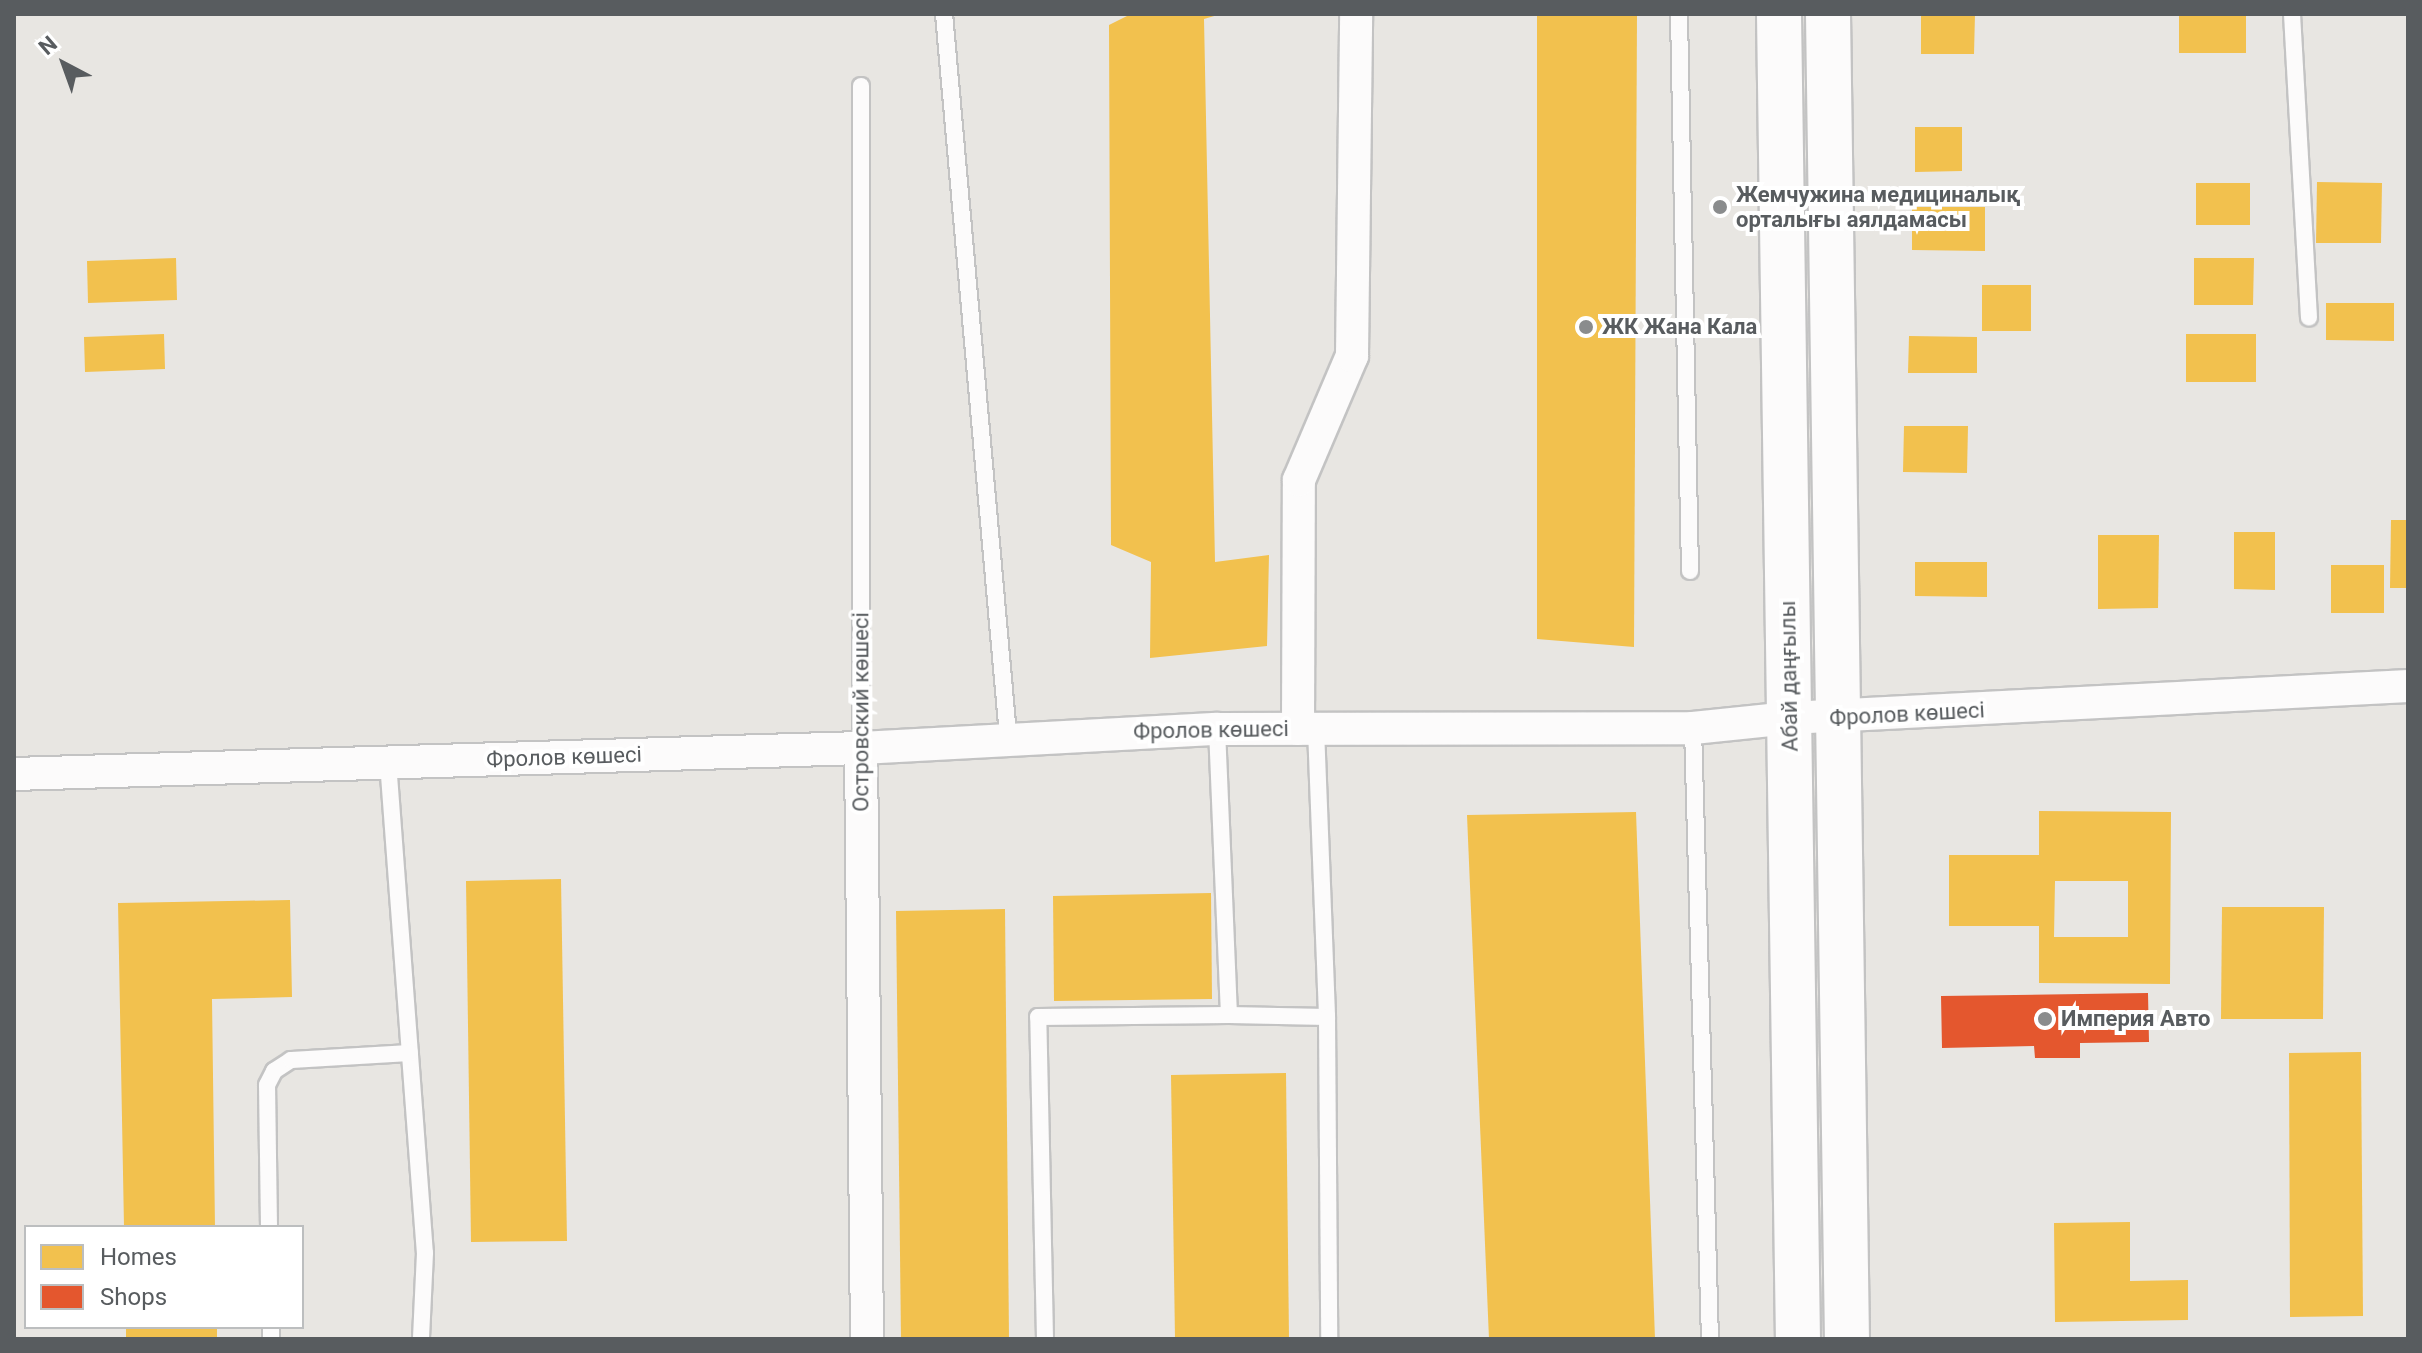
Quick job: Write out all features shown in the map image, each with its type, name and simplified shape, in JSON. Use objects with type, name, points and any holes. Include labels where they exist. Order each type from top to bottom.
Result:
[{"type":"main road","name":"Абай даңғылы","points":[[1779,14],[1798,1339]]},
{"type":"main road","points":[[1828,14],[1847,1339]]},
{"type":"street","points":[[1307,729],[1299,480],[1352,356],[1356,14]]},
{"type":"street","name":"Фролов көшесі","points":[[14,774],[861,748],[1008,736],[1217,729],[1693,728],[1789,718],[1838,719],[2408,686]]},
{"type":"street","name":"Островский көшесі","points":[[861,748],[867,1339]]},
{"type":"lane","points":[[944,14],[1008,736]]},
{"type":"lane","points":[[1679,14],[1690,571]]},
{"type":"lane","points":[[2292,14],[2309,318]]},
{"type":"lane","name":"Островский көшесі","points":[[861,86],[861,748]]},
{"type":"lane","points":[[1693,728],[1710,1339]]},
{"type":"lane","points":[[1217,729],[1229,1015]]},
{"type":"lane","points":[[1307,729],[1327,1017],[1329,1339]]},
{"type":"lane","points":[[388,762],[425,1253],[421,1339]]},
{"type":"lane","points":[[1045,1339],[1038,1017],[1327,1017]]},
{"type":"lane","points":[[269,1225],[267,1085],[274,1071],[291,1060],[410,1053]]},
{"type":"building: Homes","points":[[1131,14],[1221,14],[1204,19],[1215,562],[1269,555],[1267,646],[1150,658],[1151,562],[1111,545],[1109,25]]},
{"type":"building: Homes","name":"ЖК Жана Кала","points":[[1537,14],[1637,14],[1634,647],[1537,639]]},
{"type":"building: Homes","points":[[1921,14],[1975,14],[1974,54],[1921,54]]},
{"type":"building: Homes","points":[[2179,14],[2246,14],[2246,53],[2179,53]]},
{"type":"building: Homes","points":[[1915,127],[1962,127],[1962,171],[1915,172]]},
{"type":"building: Homes","points":[[2317,182],[2382,183],[2381,243],[2316,243]]},
{"type":"building: Homes","points":[[2196,183],[2250,183],[2250,225],[2196,225]]},
{"type":"building: Homes","points":[[1912,207],[1985,207],[1985,251],[1912,250]]},
{"type":"building: Homes","points":[[176,258],[177,300],[88,303],[87,261]]},
{"type":"building: Homes","points":[[2194,258],[2254,258],[2253,305],[2194,305]]},
{"type":"building: Homes","points":[[1982,285],[2031,285],[2031,331],[1982,331]]},
{"type":"building: Homes","points":[[2326,303],[2394,303],[2394,341],[2326,340]]},
{"type":"building: Homes","points":[[164,334],[165,369],[85,372],[84,337]]},
{"type":"building: Homes","points":[[2186,334],[2256,334],[2256,382],[2186,382]]},
{"type":"building: Homes","points":[[1909,336],[1977,337],[1977,373],[1908,373]]},
{"type":"building: Homes","points":[[1904,426],[1968,426],[1967,473],[1903,472]]},
{"type":"building: Homes","points":[[2391,520],[2408,520],[2408,588],[2390,588]]},
{"type":"building: Homes","points":[[2234,532],[2275,532],[2275,590],[2234,589]]},
{"type":"building: Homes","points":[[2098,535],[2159,535],[2158,608],[2098,609]]},
{"type":"building: Homes","points":[[1915,562],[1987,562],[1987,597],[1915,596]]},
{"type":"building: Homes","points":[[2331,565],[2384,565],[2384,613],[2331,613]]},
{"type":"building: Homes","points":[[2039,811],[2171,812],[2170,984],[2039,983],[2039,926],[1949,926],[1949,855],[2039,855]],"holes":[[[2055,881],[2128,881],[2128,937],[2054,937]]]},
{"type":"building: Homes","points":[[1636,812],[1655,1339],[1489,1339],[1467,815]]},
{"type":"building: Homes","points":[[561,879],[567,1241],[471,1242],[466,881]]},
{"type":"building: Homes","points":[[1211,893],[1212,999],[1054,1001],[1053,896]]},
{"type":"building: Homes","points":[[290,900],[292,997],[212,999],[215,1225],[124,1225],[118,903]]},
{"type":"building: Homes","points":[[2222,907],[2324,907],[2323,1019],[2221,1019]]},
{"type":"building: Homes","points":[[1005,909],[1009,1339],[901,1339],[896,911]]},
{"type":"building: Homes","points":[[2361,1052],[2363,1316],[2290,1317],[2289,1053]]},
{"type":"building: Homes","points":[[1286,1073],[1289,1339],[1175,1339],[1171,1075]]},
{"type":"building: Homes","points":[[2130,1222],[2130,1281],[2188,1280],[2188,1320],[2055,1322],[2054,1223]]},
{"type":"building: Homes","points":[[126,1329],[217,1329],[217,1339],[126,1339]]},
{"type":"building: Shops","name":"Империя Авто","points":[[2148,993],[2149,1042],[2080,1043],[2080,1058],[2035,1058],[2034,1046],[1942,1048],[1941,996]]},
{"type":"place","name":"Жемчужина медициналық орталығы аялдамасы","points":[[1720,207]]},
{"type":"place","name":"ЖК Жана Кала","points":[[1586,327]]},
{"type":"place","name":"Империя Авто","points":[[2045,1019]]}]
